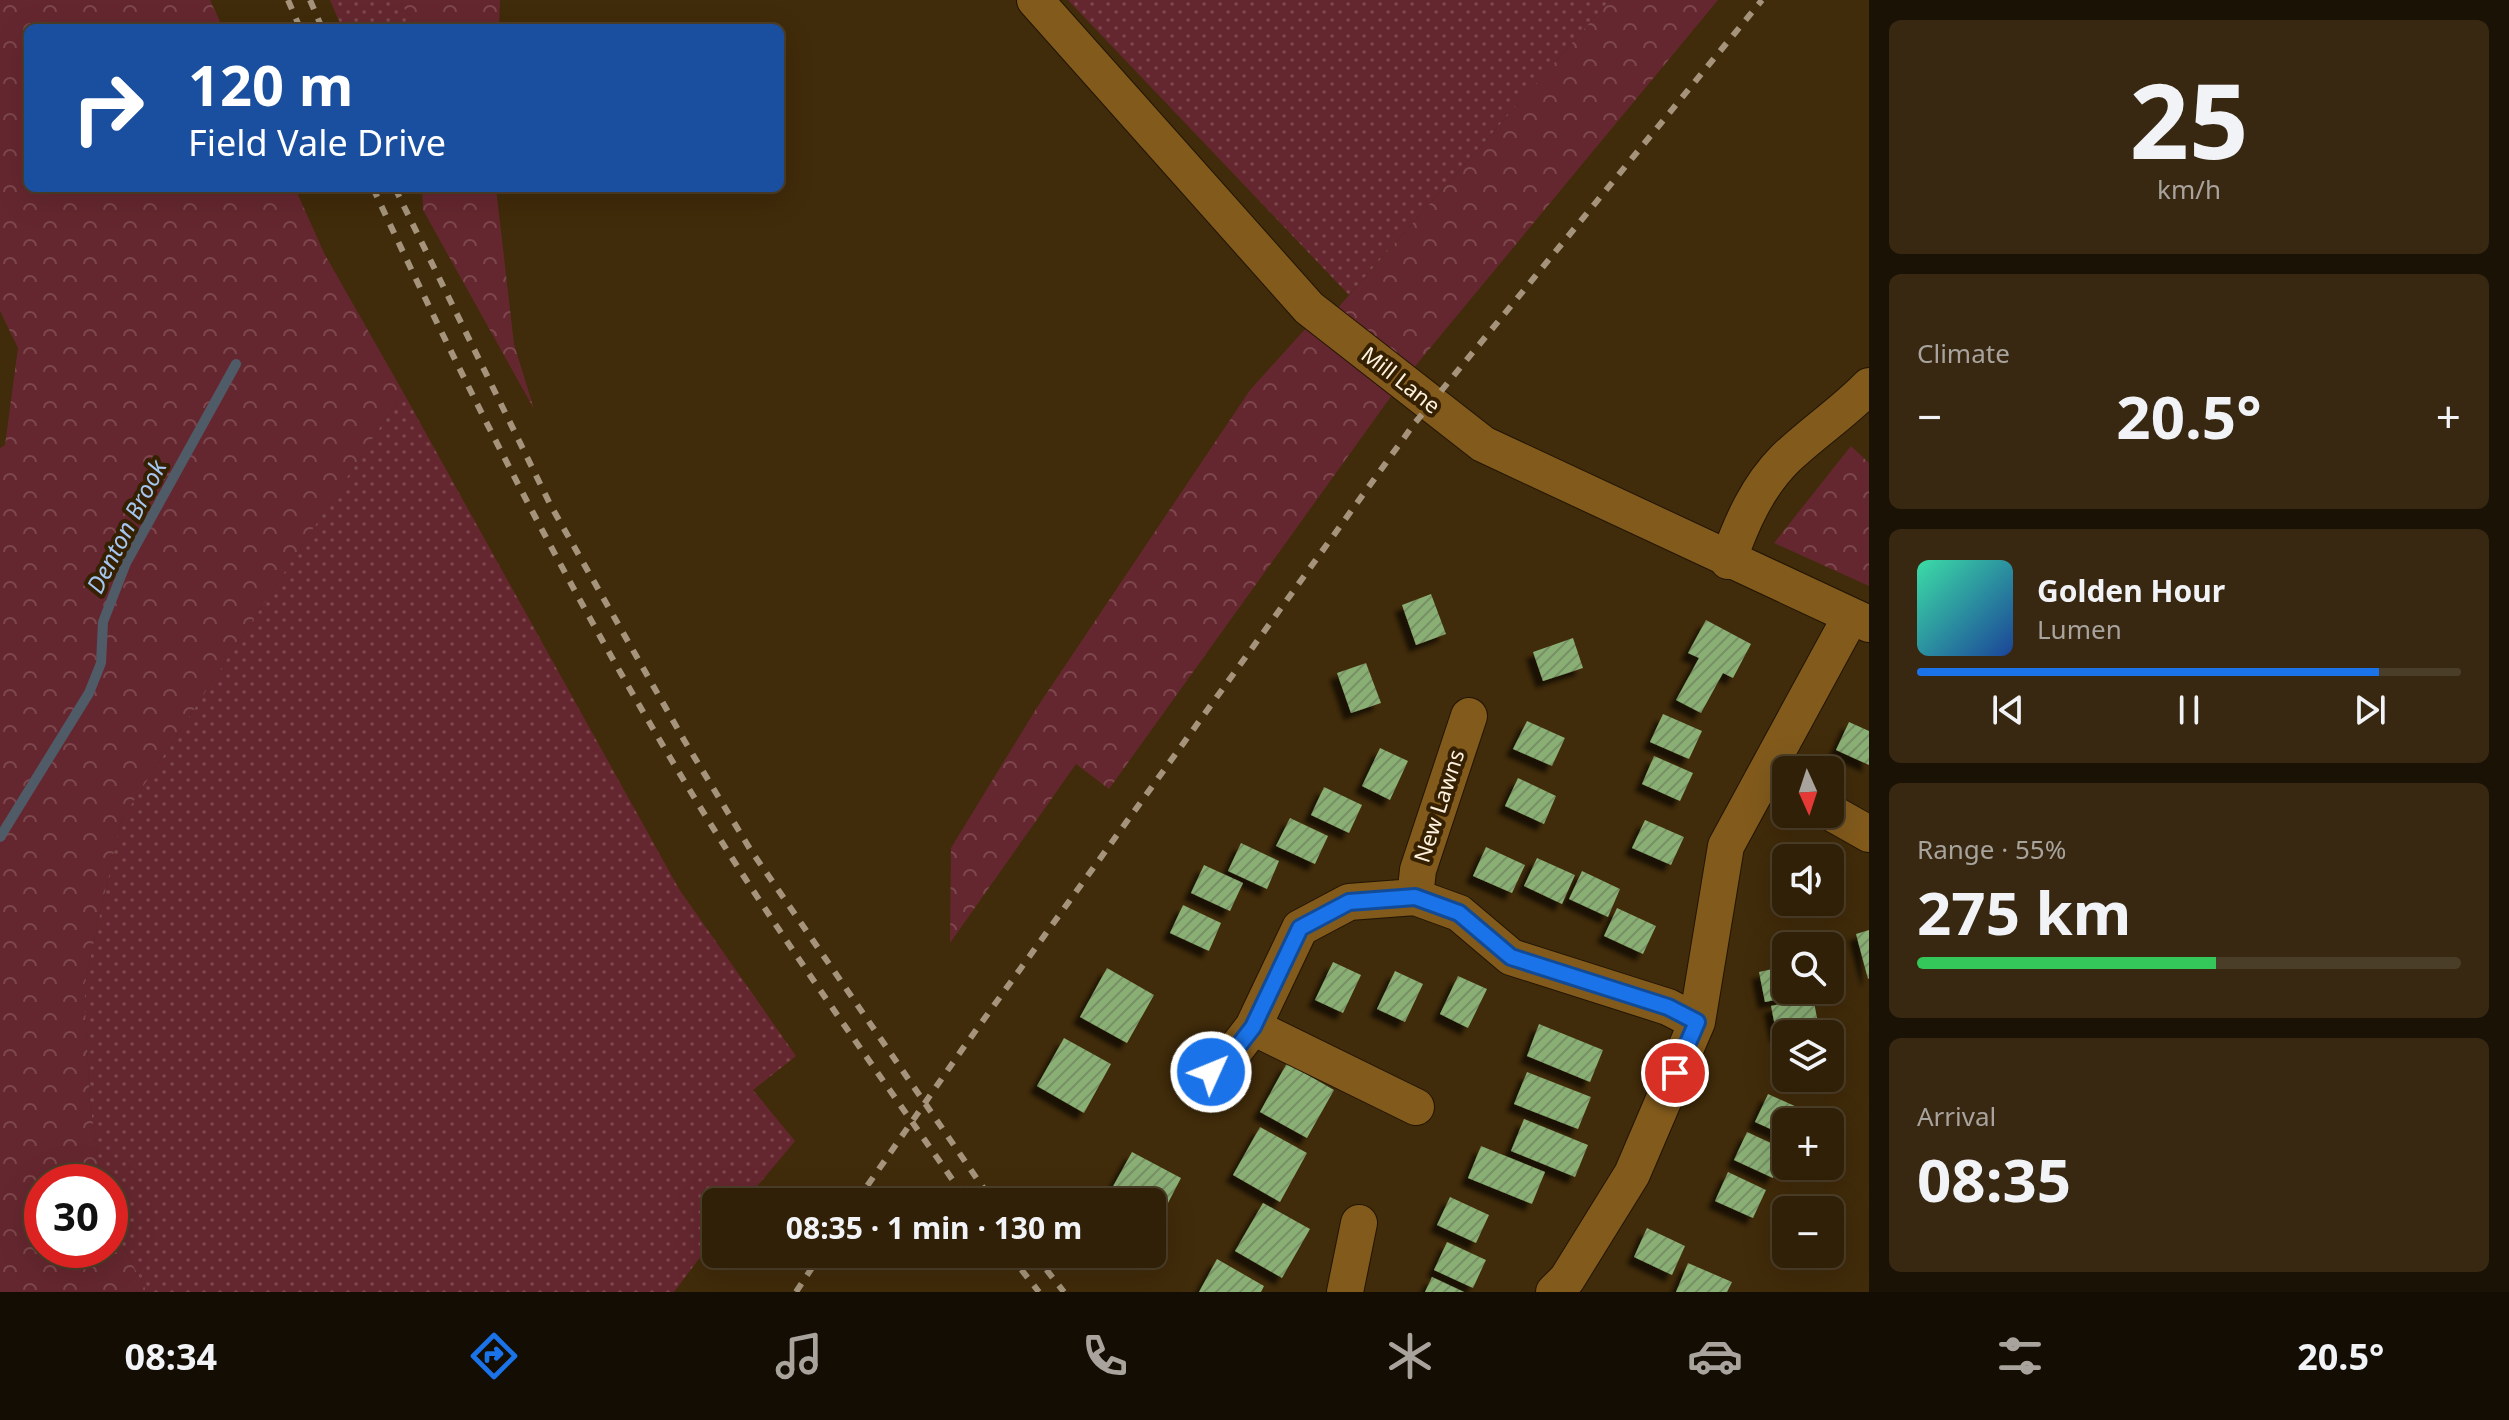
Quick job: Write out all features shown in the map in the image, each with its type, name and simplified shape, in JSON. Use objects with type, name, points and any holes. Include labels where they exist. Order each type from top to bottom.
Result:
[{"type":"street","name":"Mill Lane","points":[[1035,0],[1309,308],[1483,444],[1860,620]]},
{"type":"street","points":[[1728,561],[1754,500],[1785,459],[1838,418],[1869,386]]},
{"type":"street","points":[[1788,756],[1860,620]]},
{"type":"street","name":"New Lawns","points":[[1415,897],[1418,870],[1469,716]]},
{"type":"street","points":[[1567,1288],[1632,1174],[1697,1022],[1726,846],[1772,785]]},
{"type":"street","points":[[1844,820],[1869,834]]},
{"type":"street","points":[[1193,1085],[1229,1058],[1253,1027],[1300,928],[1349,902],[1415,897],[1459,913],[1511,957],[1668,1007],[1697,1022]]},
{"type":"street","points":[[1253,1027],[1416,1107]]},
{"type":"street","points":[[1345,1292],[1359,1223]]},
{"type":"green space","points":[[0,0],[210,0],[221,24],[24,24],[24,192],[297,192],[324,253],[403,392],[121,820],[84,986],[90,1104],[99,1164],[24,1164],[24,1268],[128,1268],[128,1256],[147,1292],[0,1292],[0,448],[5,445],[18,348],[0,311]]},
{"type":"green space","points":[[330,0],[399,0],[414,24],[340,24]]},
{"type":"green space","points":[[399,0],[500,0],[499,24],[414,24]]},
{"type":"green space","points":[[1068,0],[1610,0],[1349,295]]},
{"type":"green space","points":[[1610,0],[1718,0],[1412,370],[1336,310]]},
{"type":"green space","points":[[422,192],[496,192],[514,344],[534,409],[423,210]]},
{"type":"green space","points":[[1308,326],[1392,395],[1109,789],[1076,764],[950,943],[951,848],[1036,709],[1250,390]]},
{"type":"green space","points":[[403,392],[679,889],[796,1056],[753,1090],[795,1141],[756,1188],[702,1188],[702,1255],[674,1292],[147,1292],[128,1256],[128,1164],[99,1164],[90,1104],[84,986],[121,820]]},
{"type":"green space","points":[[1851,446],[1869,463],[1869,586],[1774,543]]},
{"type":"building","points":[[1431,594],[1446,634],[1416,645],[1402,605]]},
{"type":"building","points":[[1706,620],[1751,644],[1733,678],[1723,673],[1701,713],[1676,700],[1699,658],[1688,653]]},
{"type":"building","points":[[1573,638],[1583,668],[1543,681],[1533,652]]},
{"type":"building","points":[[1366,663],[1381,703],[1351,713],[1337,673]]},
{"type":"building","points":[[1663,714],[1702,731],[1689,759],[1650,742]]},
{"type":"building","points":[[1527,721],[1565,738],[1552,766],[1513,749]]},
{"type":"building","points":[[1849,722],[1869,731],[1869,765],[1836,750]]},
{"type":"building","points":[[1380,748],[1408,761],[1390,800],[1362,786]]},
{"type":"building","points":[[1654,756],[1693,773],[1680,801],[1642,784]]},
{"type":"building","points":[[1518,778],[1556,796],[1544,824],[1505,806]]},
{"type":"building","points":[[1324,787],[1362,805],[1349,833],[1311,815]]},
{"type":"building","points":[[1290,818],[1328,836],[1315,864],[1276,846]]},
{"type":"building","points":[[1645,820],[1684,837],[1671,865],[1632,848]]},
{"type":"building","points":[[1241,843],[1279,861],[1267,889],[1228,871]]},
{"type":"building","points":[[1486,847],[1525,865],[1512,893],[1473,876]]},
{"type":"building","points":[[1537,858],[1575,875],[1562,904],[1524,886]]},
{"type":"building","points":[[1204,865],[1243,883],[1230,911],[1191,893]]},
{"type":"building","points":[[1582,871],[1620,889],[1608,917],[1569,899]]},
{"type":"building","points":[[1183,905],[1221,923],[1209,951],[1170,933]]},
{"type":"building","points":[[1617,908],[1656,926],[1643,954],[1604,936]]},
{"type":"building","points":[[1869,930],[1869,978],[1868,979],[1856,934]]},
{"type":"building","points":[[1333,962],[1361,975],[1343,1013],[1315,1000]]},
{"type":"building","points":[[1107,968],[1154,995],[1127,1043],[1080,1017]]},
{"type":"building","points":[[1772,969],[1772,1001],[1765,1002],[1759,972]]},
{"type":"building","points":[[1395,971],[1423,984],[1405,1022],[1377,1009]]},
{"type":"building","points":[[1458,976],[1487,989],[1468,1028],[1440,1014]]},
{"type":"building","points":[[1814,1004],[1817,1020],[1774,1020],[1771,1006]]},
{"type":"building","points":[[1539,1024],[1603,1050],[1590,1082],[1527,1056]]},
{"type":"building","points":[[1064,1038],[1111,1064],[1084,1113],[1037,1086]]},
{"type":"building","points":[[1287,1063],[1334,1090],[1307,1138],[1260,1112]]},
{"type":"building","points":[[1527,1072],[1591,1097],[1578,1129],[1514,1104]]},
{"type":"building","points":[[1768,1094],[1799,1108],[1772,1108],[1772,1130],[1755,1122]]},
{"type":"building","points":[[1524,1119],[1588,1145],[1575,1177],[1511,1151]]},
{"type":"building","points":[[1260,1127],[1307,1153],[1280,1202],[1233,1175]]},
{"type":"building","points":[[1747,1132],[1772,1144],[1772,1178],[1734,1160]]},
{"type":"building","points":[[1481,1146],[1545,1172],[1532,1204],[1468,1178]]},
{"type":"building","points":[[1132,1152],[1181,1178],[1166,1207],[1166,1188],[1112,1188]]},
{"type":"building","points":[[1728,1172],[1766,1190],[1753,1218],[1715,1201]]},
{"type":"building","points":[[1450,1197],[1489,1215],[1476,1243],[1437,1225]]},
{"type":"building","points":[[1263,1203],[1310,1229],[1282,1278],[1235,1251]]},
{"type":"building","points":[[1647,1228],[1685,1246],[1672,1275],[1634,1257]]},
{"type":"building","points":[[1447,1242],[1486,1260],[1473,1288],[1434,1270]]},
{"type":"building","points":[[1217,1259],[1264,1286],[1261,1292],[1199,1292]]},
{"type":"building","points":[[1688,1263],[1732,1282],[1727,1292],[1676,1292]]},
{"type":"building","points":[[1432,1277],[1464,1292],[1425,1292]]},
{"type":"waterway","name":"Denton Brook","points":[[0,837],[89,693],[101,663],[103,622],[126,563],[236,364]]},
{"type":"railway","points":[[288,0],[298,24]]},
{"type":"railway","points":[[310,0],[320,24]]},
{"type":"railway","points":[[866,1188],[961,1051],[1414,424],[1762,0]]},
{"type":"railway","points":[[375,192],[455,360],[542,529],[682,777],[760,902],[958,1188]]},
{"type":"railway","points":[[397,192],[551,506],[684,740],[750,849],[983,1188]]},
{"type":"railway","points":[[796,1292],[812,1268]]},
{"type":"railway","points":[[1020,1268],[1039,1292]]},
{"type":"railway","points":[[1045,1268],[1064,1292]]},
{"type":"route","points":[[1211,1072],[1229,1058],[1253,1027],[1300,928],[1349,902],[1415,897],[1459,913],[1511,957],[1668,1007],[1697,1022],[1675,1073]]}]
